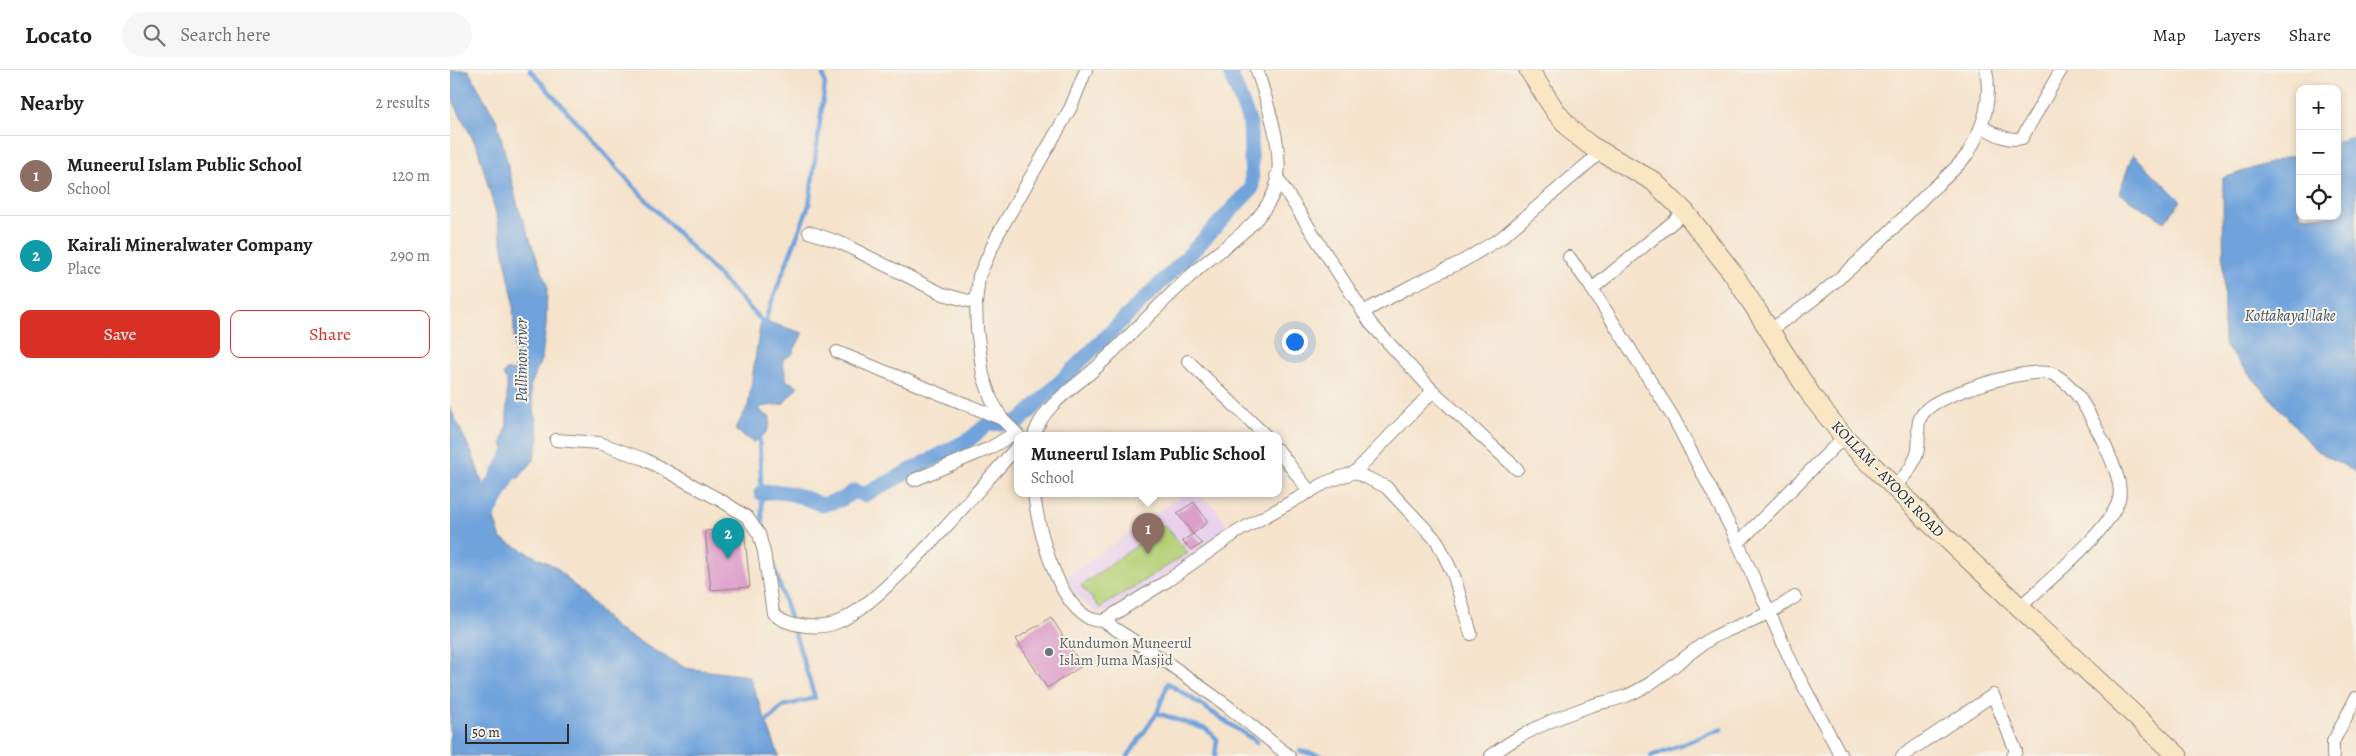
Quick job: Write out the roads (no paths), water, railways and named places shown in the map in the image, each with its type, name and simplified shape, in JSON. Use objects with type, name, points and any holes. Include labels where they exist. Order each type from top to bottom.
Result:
[{"type":"main road","name":"KOLLAM - AYOOR ROAD","points":[[1529,70],[1556,112],[1573,132],[1601,152],[1653,181],[1685,212],[1732,272],[1771,329],[1813,398],[1844,436],[1894,487],[2178,756]]},
{"type":"street","points":[[1010,427],[991,400],[983,375],[976,303],[978,276],[987,255],[1072,107],[1086,70]]},
{"type":"street","points":[[1035,432],[1042,418],[1064,392],[1095,368],[1198,269],[1242,234],[1262,212],[1274,191],[1279,161],[1274,130],[1257,70]]},
{"type":"street","points":[[1771,329],[1804,309],[1834,285],[1967,154],[1981,126],[1990,91],[1986,70]]},
{"type":"street","points":[[1981,126],[2003,137],[2014,140],[2022,138],[2061,70]]},
{"type":"street","points":[[1363,312],[1463,261],[1501,238],[1601,152]]},
{"type":"street","points":[[1276,176],[1371,324],[1433,391],[1517,469]]},
{"type":"street","points":[[1592,289],[1685,212]]},
{"type":"street","points":[[809,232],[841,243],[943,294],[976,303]]},
{"type":"street","points":[[1569,258],[1592,289],[1673,417],[1738,544],[1768,613],[1822,723],[1841,756]]},
{"type":"street","points":[[837,352],[1010,427]]},
{"type":"street","points":[[1188,361],[1261,432]]},
{"type":"street","points":[[1894,487],[1912,466],[1918,448],[1917,430],[1922,416],[1932,406],[1953,395],[1991,382],[2031,373],[2053,374],[2073,387],[2095,425],[2115,468],[2119,498],[2112,514],[2088,542],[2020,607]]},
{"type":"street","points":[[1035,497],[1040,536],[1060,583],[1073,605],[1086,617],[1095,622],[1103,621],[1167,581],[1236,532],[1327,482],[1355,472],[1433,391]]},
{"type":"street","points":[[914,480],[990,448],[1010,427]]},
{"type":"street","points":[[1738,544],[1844,436]]},
{"type":"street","points":[[556,440],[600,443],[644,459],[722,501],[747,518],[759,534],[764,552],[771,608],[776,616],[808,627],[818,627],[839,622],[872,599],[942,532],[1014,451]]},
{"type":"street","points":[[1282,455],[1310,492]]},
{"type":"street","points":[[1355,472],[1386,487],[1437,541],[1454,576],[1471,634]]},
{"type":"street","points":[[1491,756],[1552,721],[1625,696],[1649,684],[1668,673],[1691,652],[1713,638],[1768,613],[1795,597]]},
{"type":"street","points":[[1103,621],[1165,661],[1226,705],[1289,756]]},
{"type":"street","points":[[1902,756],[1993,695],[2016,751],[2013,756]]},
{"type":"street","points":[[2334,756],[2333,742],[2356,698]]},
{"type":"water","points":[[450,70],[468,70],[497,121],[518,207],[547,285],[546,326],[542,357],[530,387],[539,438],[533,461],[518,479],[502,444],[507,425],[507,381],[503,375],[506,370],[515,371],[513,299],[497,217],[478,149],[450,95]]},
{"type":"water","name":"Kottakayal lake","points":[[2356,136],[2356,472],[2316,450],[2224,345],[2223,178],[2296,154],[2296,220],[2341,220],[2341,141]]},
{"type":"water","points":[[2133,154],[2181,201],[2165,222],[2119,193]]},
{"type":"water","points":[[761,320],[803,333],[792,354],[782,360],[787,381],[798,386],[783,404],[759,407],[763,414],[770,417],[770,422],[766,432],[753,442],[735,430],[748,406]]},
{"type":"water","points":[[450,408],[473,456],[501,539],[556,567],[617,629],[685,668],[749,676],[779,756],[450,756]]},
{"type":"waterway","points":[[530,70],[635,188],[761,320]]},
{"type":"waterway","points":[[765,327],[767,314],[809,205],[825,84],[822,70]]},
{"type":"waterway","points":[[761,493],[793,494],[822,505],[843,499],[854,491],[864,495],[970,439],[988,424],[1019,422],[1188,256],[1252,188],[1250,123],[1229,70]]},
{"type":"waterway","name":"Pallimon river","points":[[450,573],[519,447],[520,432]]},
{"type":"waterway","points":[[759,433],[763,533]]},
{"type":"waterway","points":[[762,726],[783,706],[815,698],[770,554]]},
{"type":"waterway","points":[[1128,756],[1157,713],[1168,683],[1257,742]]},
{"type":"waterway","points":[[1157,713],[1206,729],[1217,739],[1215,756]]},
{"type":"waterway","points":[[1651,756],[1722,729]]},
{"type":"waterway","points":[[1300,751],[1321,756]]},
{"type":"place","name":"Muneerul Islam Public School","points":[[1148,554]]},
{"type":"place","name":"Kairali Mineralwater Company","points":[[728,559]]},
{"type":"place","name":"Kundumon Muneerul Islam Juma Masjid","points":[[1049,652]]}]
